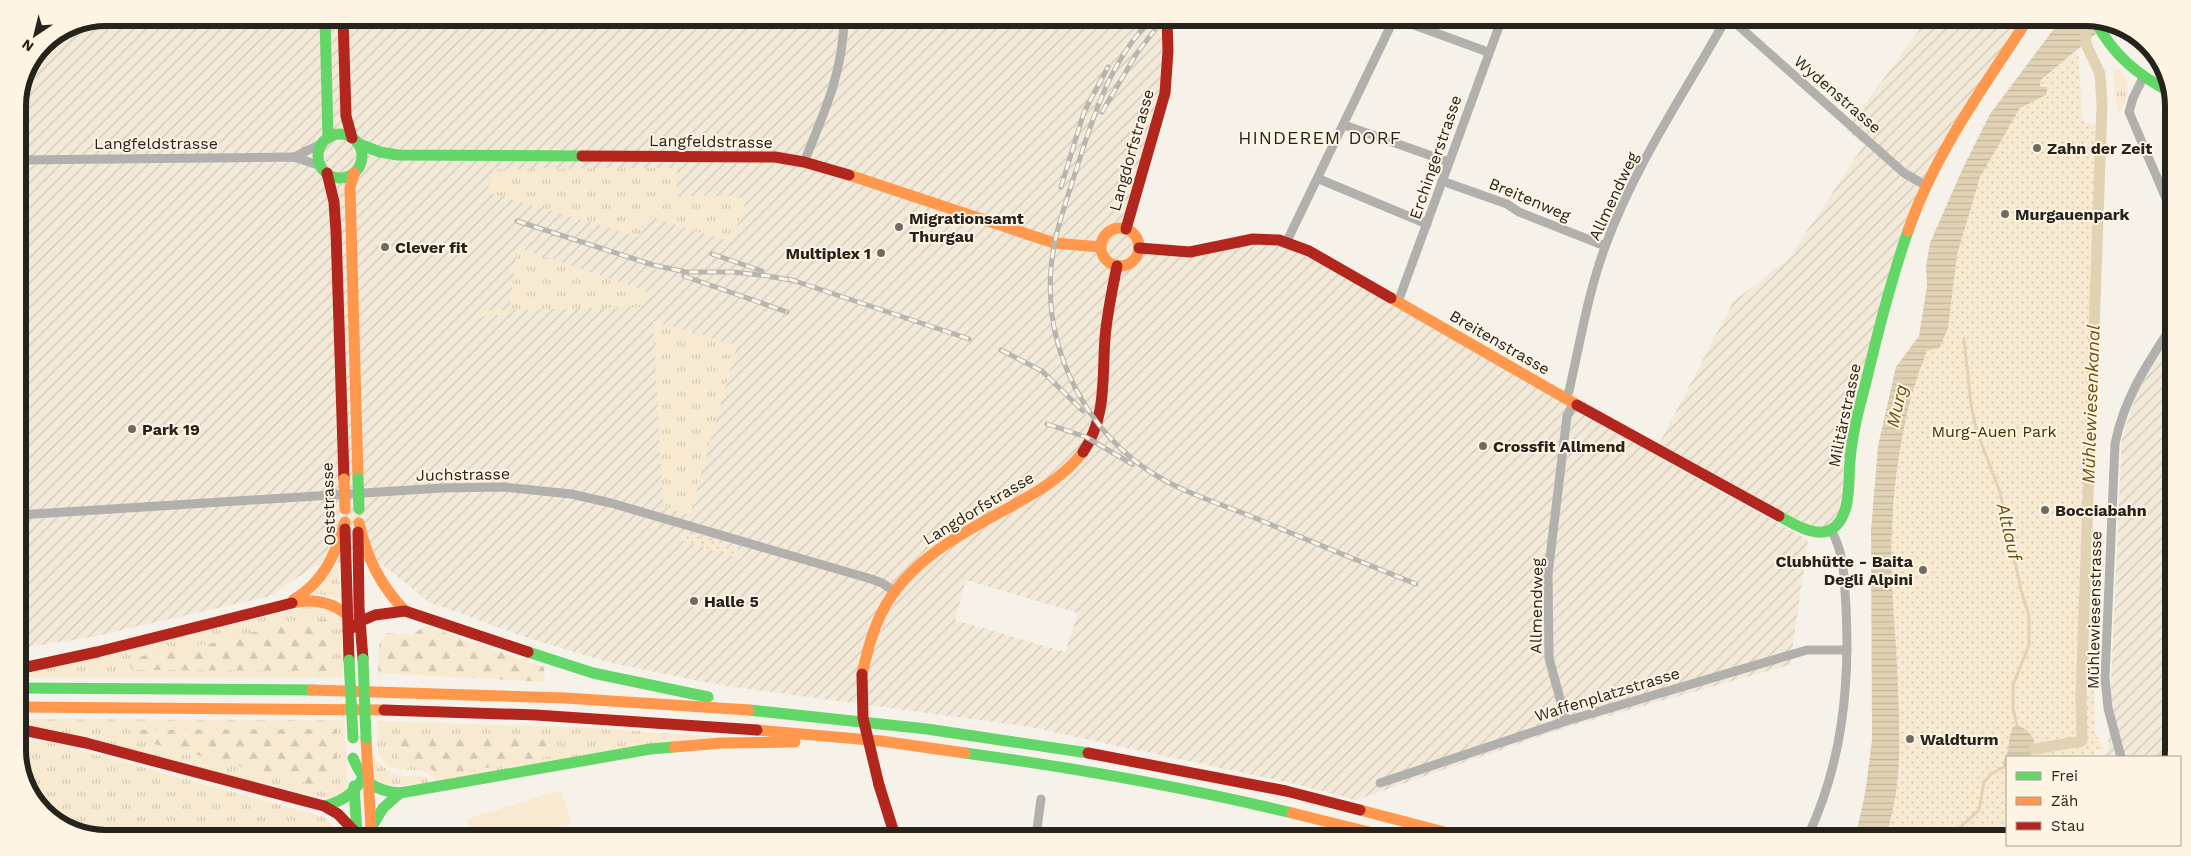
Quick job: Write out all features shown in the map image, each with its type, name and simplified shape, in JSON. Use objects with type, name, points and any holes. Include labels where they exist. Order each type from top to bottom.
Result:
[{"type":"main road","points":[[325,26],[324,141],[318,155],[324,169],[340,178],[356,170],[362,155],[346,116],[343,26]]},
{"type":"main road","name":"Langdorfstrasse","points":[[1126,229],[1165,93],[1168,50],[1167,26]]},
{"type":"main road","name":"Militärstrasse","points":[[1832,530],[1843,514],[1851,450],[1864,390],[1904,241],[1925,185],[1958,126],[2023,26]]},
{"type":"main road","points":[[2100,28],[2116,55],[2143,78],[2162,88]]},
{"type":"main road","points":[[2105,30],[2106,37]]},
{"type":"main road","points":[[324,141],[340,134],[356,141]]},
{"type":"main road","name":"Langfeldstrasse","points":[[356,141],[372,150],[398,155],[751,155],[804,162],[1054,243],[1101,247]]},
{"type":"main road","name":"Langfeldstrasse","points":[[356,170],[366,162],[398,155]]},
{"type":"main road","name":"Oststrasse","points":[[324,169],[334,202],[336,231],[348,612]]},
{"type":"main road","name":"Oststrasse","points":[[356,170],[350,188],[359,509],[357,626],[363,659],[368,767],[366,783]]},
{"type":"main road","points":[[1114,229],[1126,229],[1137,239],[1139,248],[1129,264],[1117,266],[1107,261],[1101,247],[1102,242],[1109,232],[1114,229]]},
{"type":"main road","name":"Breitenstrasse","points":[[1139,248],[1184,252],[1257,238],[1287,242],[1309,251],[1570,400],[1790,522],[1817,532],[1832,530]]},
{"type":"main road","name":"Langdorfstrasse","points":[[893,830],[879,785],[863,718],[862,674],[868,643],[894,592],[926,559],[978,524],[1051,483],[1078,460],[1090,443],[1099,419],[1105,342],[1117,266]]},
{"type":"main road","points":[[284,604],[303,594],[325,573],[333,558],[345,522]]},
{"type":"main road","points":[[359,523],[367,559],[375,576],[386,592],[405,611]]},
{"type":"main road","points":[[26,666],[97,652],[284,604],[321,600],[335,604],[348,612],[357,626],[373,614],[405,611],[593,673],[663,689],[804,714]]},
{"type":"main road","name":"Oststrasse","points":[[357,626],[349,660],[357,830]]},
{"type":"main road","points":[[26,688],[274,688],[498,693],[632,700],[804,714],[1015,740],[1131,759],[1299,794],[1435,830]]},
{"type":"main road","points":[[26,707],[278,708],[465,712],[717,726],[872,741],[1007,758],[1167,785],[1298,813],[1362,830]]},
{"type":"main road","points":[[26,731],[86,744],[324,806],[338,814],[353,830]]},
{"type":"main road","points":[[366,783],[385,792],[400,793],[666,748],[722,743],[872,741]]},
{"type":"main road","points":[[353,758],[366,783],[371,830]]},
{"type":"main road","points":[[324,806],[340,802],[366,783]]},
{"type":"main road","points":[[372,830],[383,808],[400,793]]},
{"type":"street","points":[[804,162],[833,94],[844,47],[844,26]]},
{"type":"street","points":[[1287,242],[1319,179],[1391,26]]},
{"type":"street","points":[[1417,26],[1488,52]]},
{"type":"street","name":"Erchingerstrasse","points":[[1398,302],[1499,26]]},
{"type":"street","name":"Allmendweg","points":[[1566,721],[1549,658],[1548,574],[1570,400],[1569,391],[1594,279],[1605,246],[1643,165],[1722,26]]},
{"type":"street","name":"Wydenstrasse","points":[[1739,26],[1909,176],[1925,185]]},
{"type":"street","points":[[2143,78],[2133,98],[2129,112],[2165,198]]},
{"type":"street","points":[[1344,125],[1449,162]]},
{"type":"street","name":"Langfeldstrasse","points":[[294,158],[324,141]]},
{"type":"street","name":"Langfeldstrasse","points":[[26,160],[294,158],[324,169]]},
{"type":"street","points":[[1319,179],[1427,224]]},
{"type":"street","name":"Breitenweg","points":[[1442,181],[1507,204],[1519,212],[1605,246]]},
{"type":"street","name":"Mühlewiesenstrasse","points":[[2121,756],[2108,708],[2105,678],[2115,444],[2121,416],[2130,394],[2165,337]]},
{"type":"street","name":"Juchstrasse","points":[[26,514],[442,488],[503,487],[537,490],[571,494],[629,509],[871,579],[882,583],[894,592]]},
{"type":"street","points":[[1811,830],[1820,809],[1839,744],[1846,683],[1847,650],[1843,560],[1832,530]]},
{"type":"street","name":"Waffenplatzstrasse","points":[[1380,783],[1566,721],[1807,650],[1847,650]]},
{"type":"street","points":[[1037,830],[1041,799]]},
{"type":"shaded area","points":[[107,26],[1167,26],[1165,93],[1126,229],[1139,248],[1156,251],[1257,237],[1312,247],[1659,444],[1654,455],[1808,540],[1790,665],[1568,727],[1356,800],[1295,784],[1030,727],[720,685],[611,663],[528,638],[429,602],[377,560],[316,565],[270,596],[96,636],[26,648],[26,107],[32,76],[40,62],[42,60],[60,60],[60,42],[76,32]],"holes":[[[966,580],[1078,613],[1065,652],[955,620]]]},
{"type":"shaded area","points":[[1922,26],[2024,26],[1925,185],[1867,377],[1846,502],[1824,532],[1799,521],[1659,444],[1733,302],[1789,258],[1864,145],[1846,130]]},
{"type":"shaded area","points":[[2165,347],[2164,756],[2103,756],[2108,750],[2122,438],[2138,388]]},
{"type":"green space","name":"Murg-Auen Park","points":[[2076,52],[2077,57],[2079,55],[2082,120],[2090,124],[2104,124],[2088,420],[2095,733],[2105,749],[2096,751],[2092,756],[2006,756],[2006,830],[1874,830],[1892,530],[1900,443],[1920,367],[1927,351],[1948,328],[1957,255],[1980,177],[2020,108],[2045,96],[2049,86],[2041,85],[2042,81]]},
{"type":"green space","points":[[2112,67],[2124,75],[2128,88],[2125,102],[2118,115]]},
{"type":"green space","points":[[677,168],[677,196],[734,196],[746,200],[732,242],[647,216],[639,237],[487,192],[494,169],[507,169],[507,172],[514,172],[514,169]]},
{"type":"green space","points":[[517,247],[646,291],[640,307],[513,310],[504,318],[498,315],[480,316],[480,311],[509,310]]},
{"type":"green space","points":[[653,321],[737,345],[690,515],[663,506]]},
{"type":"green space","points":[[684,533],[738,549],[736,557],[682,541]]},
{"type":"green space","points":[[338,563],[341,599],[314,593]]},
{"type":"green space","points":[[316,605],[342,617],[343,677],[26,677],[26,671]]},
{"type":"green space","points":[[331,619],[333,671],[132,670],[128,660],[162,651],[213,643],[272,627]]},
{"type":"green space","points":[[425,626],[544,667],[545,682],[378,673],[379,645],[386,633],[412,635]]},
{"type":"green space","points":[[26,719],[344,720],[348,788],[341,796],[323,798],[26,726]]},
{"type":"green space","points":[[378,721],[597,728],[730,738],[435,781],[430,774],[423,771],[398,769],[384,762],[378,749]]},
{"type":"green space","points":[[337,729],[337,764],[321,787],[139,740],[137,730]]},
{"type":"green space","points":[[392,736],[545,737],[551,756],[440,776],[430,768],[400,761]]},
{"type":"green space","points":[[26,740],[58,744],[324,817],[338,830],[107,830],[91,828],[62,816],[54,810],[37,790],[28,765]]},
{"type":"green space","points":[[373,756],[393,773],[404,776],[424,776],[429,783],[385,787],[374,780]]},
{"type":"green space","points":[[561,790],[572,823],[549,830],[470,830],[467,819]]},
{"type":"water","name":"Murg","points":[[2056,26],[2084,26],[2102,29],[2041,80],[2040,86],[2048,87],[2046,95],[2020,108],[1980,177],[1957,255],[1948,328],[1940,347],[1927,351],[1912,394],[1898,461],[1891,546],[1899,731],[1896,795],[1887,830],[1857,830],[1865,794],[1872,740],[1871,530],[1878,446],[1896,367],[1919,336],[1927,286],[1926,266],[1930,243],[1962,170],[1990,114]]},
{"type":"water","points":[[2017,725],[2027,731],[2033,738],[2034,747],[2031,756],[2006,756],[2006,770],[2003,763],[2013,727]]},
{"type":"waterway","name":"Mühlewiesenkanal","points":[[2035,749],[2082,741],[2081,697],[2102,105],[2100,74],[2086,44],[2085,29]]},
{"type":"waterway","name":"Altlauf","points":[[1964,339],[1971,405],[1977,432],[2000,492],[2021,590],[2029,616],[2029,645],[2013,685],[2013,709],[2017,725]]},
{"type":"waterway","name":"Altlauf","points":[[1957,830],[1979,810],[1984,782],[1991,774],[2004,767]]},
{"type":"railway","points":[[1146,26],[1122,57],[1100,100],[1055,239],[1051,269],[1051,300],[1055,330],[1063,359],[1075,388],[1091,414],[1110,437],[1132,458],[1169,483],[1416,584]]},
{"type":"railway","points":[[1102,112],[1137,53],[1154,31]]},
{"type":"railway","points":[[1061,187],[1084,112],[1108,67]]},
{"type":"railway","points":[[517,221],[653,265],[686,272],[733,272],[795,281]]},
{"type":"railway","points":[[712,254],[762,271]]},
{"type":"railway","points":[[684,276],[787,312]]},
{"type":"railway","points":[[789,279],[969,339]]},
{"type":"railway","points":[[1001,350],[1042,371],[1083,411]]},
{"type":"railway","points":[[1047,424],[1086,437],[1132,464]]},
{"type":"traffic: fast","points":[[325,26],[328,138]]},
{"type":"traffic: fast","points":[[2100,28],[2110,44],[2127,63],[2147,79],[2162,88]]},
{"type":"traffic: fast","points":[[340,134],[352,138],[358,144],[362,156],[358,168],[352,174],[340,178],[328,174],[322,168],[318,156],[322,144],[328,138],[340,134]]},
{"type":"traffic: fast","points":[[359,144],[380,152],[398,155],[582,156]]},
{"type":"traffic: fast","points":[[1779,516],[1804,529],[1819,532],[1826,532],[1832,529],[1843,516],[1848,498],[1851,451],[1856,421],[1885,306],[1908,231]]},
{"type":"traffic: fast","points":[[358,478],[359,509]]},
{"type":"traffic: fast","points":[[528,652],[593,673],[708,697]]},
{"type":"traffic: fast","points":[[363,659],[366,738]]},
{"type":"traffic: fast","points":[[349,660],[353,738]]},
{"type":"traffic: fast","points":[[26,688],[312,690]]},
{"type":"traffic: fast","points":[[749,710],[927,729],[1088,753]]},
{"type":"traffic: fast","points":[[353,758],[361,773],[370,784],[383,790],[400,793],[650,749],[674,747]]},
{"type":"traffic: fast","points":[[965,753],[1129,779],[1292,813]]},
{"type":"traffic: fast","points":[[324,806],[350,794],[359,785],[366,772]]},
{"type":"traffic: fast","points":[[354,786],[357,830]]},
{"type":"traffic: fast","points":[[371,828],[383,808],[400,793]]},
{"type":"traffic: slow","points":[[1908,231],[1931,176],[1945,149],[2023,26]]},
{"type":"traffic: slow","points":[[354,173],[350,188],[358,478]]},
{"type":"traffic: slow","points":[[849,175],[1054,243],[1101,247]]},
{"type":"traffic: slow","points":[[1120,228],[1133,234],[1139,247],[1133,260],[1120,266],[1107,260],[1101,247],[1107,234],[1120,228]]},
{"type":"traffic: slow","points":[[1391,298],[1577,405]]},
{"type":"traffic: slow","points":[[862,674],[878,620],[893,594],[906,578],[921,563],[955,538],[1050,483],[1076,461],[1083,452]]},
{"type":"traffic: slow","points":[[344,479],[345,509]]},
{"type":"traffic: slow","points":[[293,600],[313,585],[327,567],[345,522]]},
{"type":"traffic: slow","points":[[359,523],[370,559],[388,591],[405,611]]},
{"type":"traffic: slow","points":[[292,603],[312,601],[331,605],[347,614],[361,629]]},
{"type":"traffic: slow","points":[[312,690],[565,698],[749,710]]},
{"type":"traffic: slow","points":[[26,707],[384,710]]},
{"type":"traffic: slow","points":[[757,730],[881,741],[965,753]]},
{"type":"traffic: slow","points":[[366,738],[371,829]]},
{"type":"traffic: slow","points":[[674,747],[722,743],[795,742]]},
{"type":"traffic: slow","points":[[1360,810],[1436,830]]},
{"type":"traffic: slow","points":[[1292,813],[1361,830]]},
{"type":"traffic: jam","points":[[343,26],[346,116],[352,138]]},
{"type":"traffic: jam","points":[[1126,229],[1165,93],[1168,51],[1167,26]]},
{"type":"traffic: jam","points":[[582,156],[775,157],[804,162],[849,175]]},
{"type":"traffic: jam","points":[[327,173],[334,202],[336,231],[344,479]]},
{"type":"traffic: jam","points":[[1139,248],[1190,252],[1253,239],[1279,240],[1309,251],[1391,298]]},
{"type":"traffic: jam","points":[[1083,452],[1091,439],[1100,411],[1106,329],[1117,266]]},
{"type":"traffic: jam","points":[[1577,405],[1779,516]]},
{"type":"traffic: jam","points":[[345,529],[349,660]]},
{"type":"traffic: jam","points":[[358,532],[359,608],[363,659]]},
{"type":"traffic: jam","points":[[26,667],[97,652],[292,603]]},
{"type":"traffic: jam","points":[[348,631],[361,621],[375,615],[405,611],[528,652]]},
{"type":"traffic: jam","points":[[862,674],[863,718],[879,785]]},
{"type":"traffic: jam","points":[[384,710],[536,715],[757,730]]},
{"type":"traffic: jam","points":[[26,731],[86,743],[324,806],[338,814],[353,830]]},
{"type":"traffic: jam","points":[[1088,753],[1286,791],[1360,810]]},
{"type":"traffic: jam","points":[[879,785],[893,830]]},
{"type":"place","name":"Zahn der Zeit","points":[[2037,148]]},
{"type":"place","name":"Murgauenpark","points":[[2005,214]]},
{"type":"place","name":"Migrationsamt Thurgau","points":[[899,227]]},
{"type":"place","name":"Clever fit","points":[[385,247]]},
{"type":"place","name":"Multiplex 1","points":[[881,253]]},
{"type":"place","name":"Park 19","points":[[132,429]]},
{"type":"place","name":"Crossfit Allmend","points":[[1483,446]]},
{"type":"place","name":"Bocciabahn","points":[[2045,510]]},
{"type":"place","name":"Clubhütte - Baita Degli Alpini","points":[[1923,570]]},
{"type":"place","name":"Halle 5","points":[[694,601]]},
{"type":"place","name":"Waldturm","points":[[1910,739]]},
{"type":"district","name":"HINDEREM DORF","points":[[1320,138]]}]
